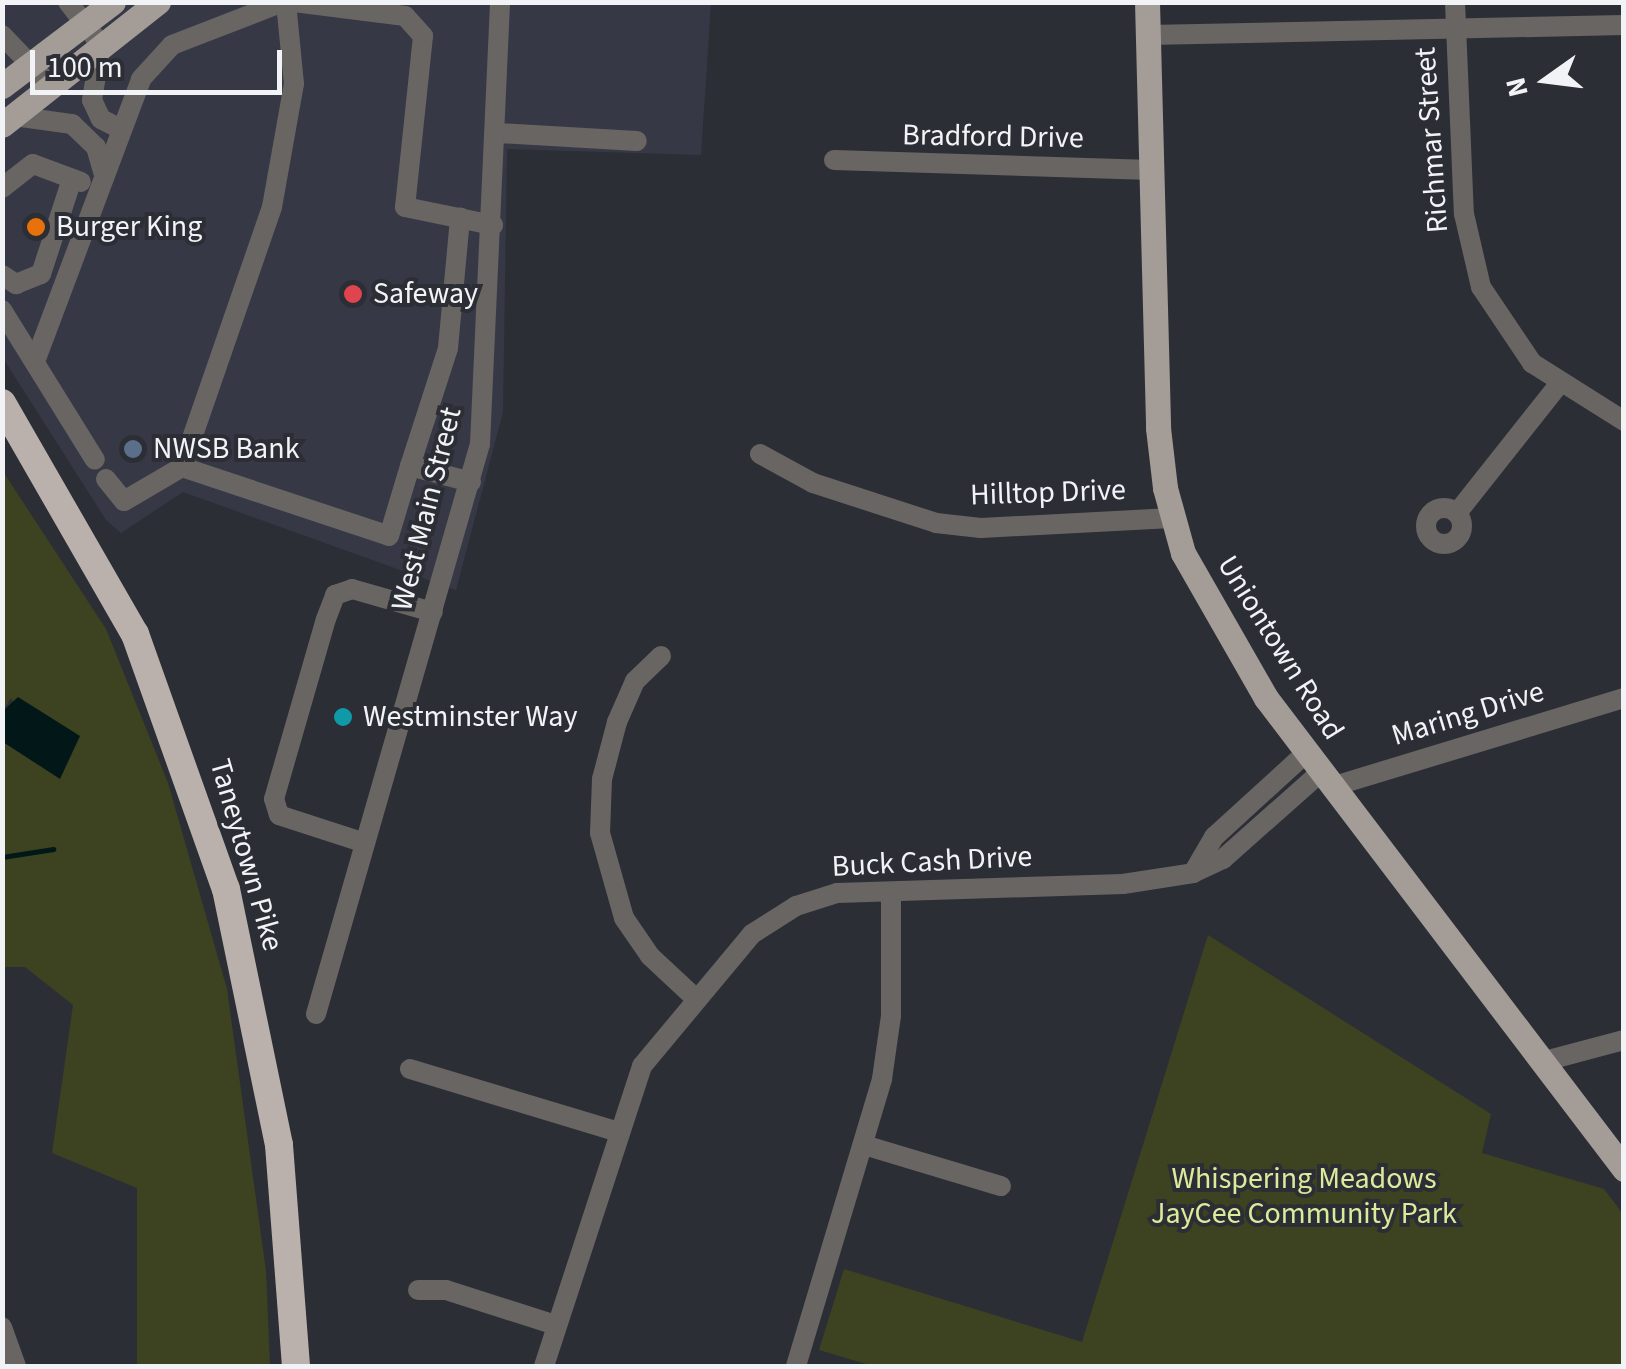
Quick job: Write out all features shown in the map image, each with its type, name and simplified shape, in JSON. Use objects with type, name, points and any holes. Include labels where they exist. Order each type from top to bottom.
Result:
[{"type":"highway","name":"Taneytown Pike","points":[[2,403],[135,634],[226,889],[280,1145],[296,1366]]},
{"type":"main road","points":[[2,86],[113,2]]},
{"type":"main road","points":[[8,120],[158,2]]},
{"type":"main road","name":"Uniontown Road","points":[[1147,2],[1158,428],[1172,518],[1217,619],[1319,771],[1624,1169]]},
{"type":"street","points":[[68,2],[101,45],[92,100],[101,120],[121,129]]},
{"type":"street","points":[[36,360],[141,78],[172,45],[285,2],[294,84],[272,207],[182,467],[124,500],[106,479]]},
{"type":"street","points":[[294,2],[405,16],[422,36],[405,207],[494,225]]},
{"type":"street","name":"West Main Street","points":[[316,1014],[471,482],[485,395],[500,2]]},
{"type":"street","name":"Richmar Street","points":[[1455,2],[1470,252],[1503,324],[1532,363],[1624,421]]},
{"type":"street","points":[[1148,34],[1624,25]]},
{"type":"street","points":[[2,36],[52,86]]},
{"type":"street","points":[[8,120],[72,124],[96,146],[100,180]]},
{"type":"street","points":[[498,133],[638,141]]},
{"type":"street","name":"Bradford Drive","points":[[834,160],[1151,170]]},
{"type":"street","points":[[2,188],[32,164],[72,179],[100,180]]},
{"type":"street","points":[[2,275],[16,284],[41,274],[72,179]]},
{"type":"street","points":[[182,467],[389,536],[448,348],[460,218]]},
{"type":"street","points":[[2,310],[95,460]]},
{"type":"street","points":[[1457,513],[1561,382]]},
{"type":"street","name":"Hilltop Drive","points":[[760,454],[814,483],[960,527],[1172,518]]},
{"type":"street","points":[[410,466],[471,482]]},
{"type":"street","points":[[365,843],[279,815],[274,799],[326,618],[335,595],[352,589],[433,612]]},
{"type":"street","points":[[660,656],[635,681],[616,722],[602,779],[600,832],[624,918],[650,956],[694,997]]},
{"type":"street","name":"Maring Drive","points":[[1319,771],[1624,698]]},
{"type":"street","name":"Buck Cash Drive","points":[[544,1366],[616,1130],[642,1066],[694,997],[773,918],[837,894],[1123,884],[1193,872],[1214,836],[1319,771]]},
{"type":"street","points":[[796,1366],[864,1145],[889,1032],[890,892]]},
{"type":"street","points":[[1545,1061],[1624,1040]]},
{"type":"street","points":[[410,1069],[616,1130]]},
{"type":"street","points":[[864,1145],[1002,1186]]},
{"type":"street","points":[[418,1290],[446,1290],[556,1325]]},
{"type":"street","points":[[2,1327],[16,1366]]},
{"type":"shaded area","points":[[3,3],[711,3],[701,155],[507,149],[503,412],[456,590],[183,492],[121,533],[106,520],[3,358]]},
{"type":"shaded area","points":[[18,697],[80,736],[60,779],[3,742],[3,711]]},
{"type":"green space","points":[[2,470],[106,629],[168,783],[227,989],[266,1271],[270,1366],[137,1366],[137,1188],[52,1153],[73,1005],[25,967],[3,967],[3,742],[60,778],[11,698],[3,711]]},
{"type":"green space","name":"Whispering Meadows JayCee Community Park","points":[[1208,935],[1491,1114],[1482,1153],[1604,1189],[1623,1214],[1623,1366],[873,1366],[819,1350],[844,1269],[1082,1342]]},
{"type":"waterway","points":[[2,857],[53,849]]},
{"type":"place","name":"Burger King","points":[[36,227]]},
{"type":"place","name":"Safeway","points":[[353,294]]},
{"type":"place","name":"NWSB Bank","points":[[133,449]]},
{"type":"place","name":"Westminster Way","points":[[343,717]]}]
